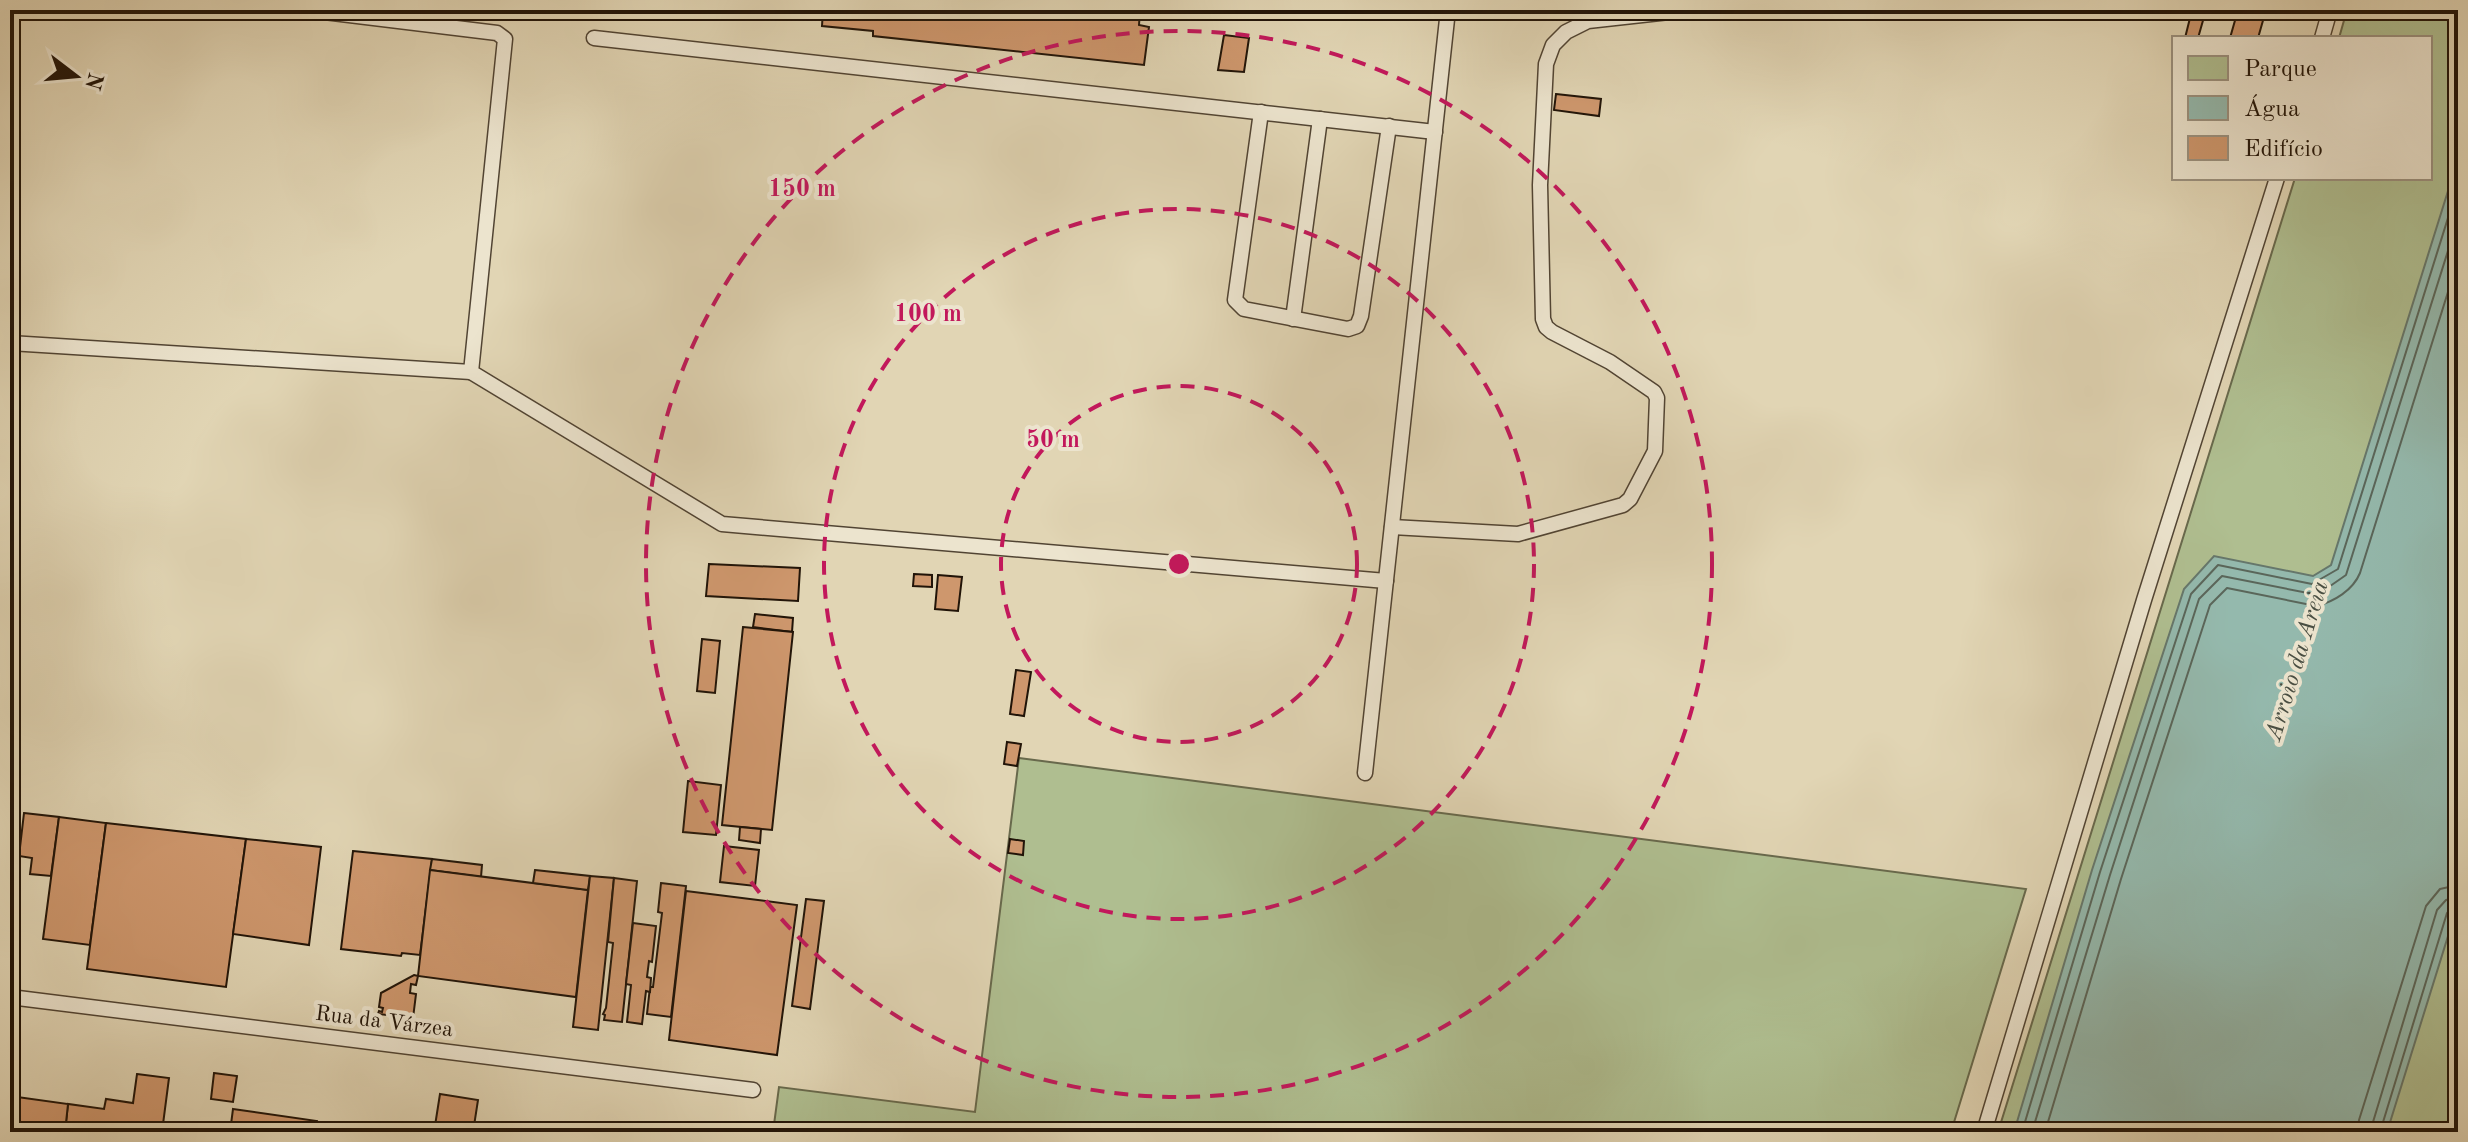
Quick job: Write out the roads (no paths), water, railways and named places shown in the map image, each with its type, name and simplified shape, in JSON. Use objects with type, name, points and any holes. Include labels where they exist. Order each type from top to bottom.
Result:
[{"type":"lane","points":[[308,10],[497,33],[505,39],[471,372]]},
{"type":"lane","points":[[1365,773],[1448,10]]},
{"type":"lane","points":[[1392,527],[1518,534],[1623,505],[1630,499],[1655,451],[1657,398],[1654,392],[1610,362],[1552,332],[1543,319],[1540,185],[1546,64],[1553,45],[1566,32],[1588,21],[1687,10]]},
{"type":"lane","points":[[2323,36],[2330,10]]},
{"type":"lane","points":[[594,38],[1435,132]]},
{"type":"lane","points":[[1261,112],[1235,300],[1244,309],[1348,329],[1359,322],[1389,126]]},
{"type":"lane","points":[[1293,319],[1320,119]]},
{"type":"lane","points":[[1984,1132],[2149,585],[2276,180]]},
{"type":"lane","points":[[10,343],[471,372],[722,524],[1386,581]]},
{"type":"lane","name":"Rua da Várzea","points":[[10,997],[753,1090]]},
{"type":"water","name":"Arroio da Areia","points":[[2458,159],[2458,904],[2387,1132],[2014,1132],[2092,870],[2184,589],[2214,556],[2313,576],[2331,565]]}]
